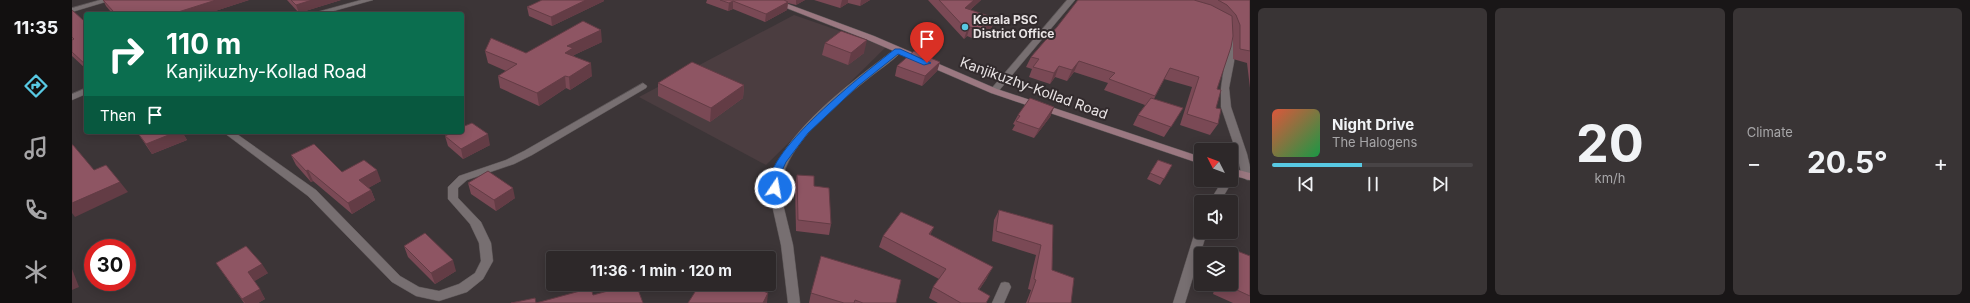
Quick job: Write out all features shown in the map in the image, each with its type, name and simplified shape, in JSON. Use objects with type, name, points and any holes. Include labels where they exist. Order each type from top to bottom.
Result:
[{"type":"main road","name":"Kanjikuzhy-Kollad Road","points":[[770,0],[871,38],[898,51],[994,91],[1194,159]]},
{"type":"main road","points":[[1238,176],[1249,177]]},
{"type":"street","points":[[72,10],[108,0]]},
{"type":"street","points":[[322,12],[369,0]]},
{"type":"street","points":[[994,91],[1071,0]]},
{"type":"street","points":[[1230,24],[1232,33],[1230,62],[1225,88],[1226,107],[1249,177]]},
{"type":"street","points":[[794,303],[786,245],[775,188],[776,175],[782,162],[805,131],[817,118],[898,51]]},
{"type":"street","points":[[231,134],[312,193],[396,279],[416,291],[439,296],[464,288],[479,276],[487,261],[485,243],[476,222],[453,200],[453,187],[456,183],[472,174],[510,162],[528,153],[643,86]]},
{"type":"street","points":[[72,97],[84,92]]},
{"type":"street","points":[[1179,303],[1199,239]]},
{"type":"street","points":[[998,303],[1006,287]]},
{"type":"shaded area","points":[[794,15],[886,47],[766,165],[639,97]]},
{"type":"building","points":[[103,0],[216,0],[178,12],[110,12],[113,11]]},
{"type":"building","points":[[291,0],[312,0],[296,5]]},
{"type":"building","points":[[542,0],[586,0],[551,17],[527,7]]},
{"type":"building","points":[[720,0],[784,0],[788,2],[766,14],[733,1],[729,3]]},
{"type":"building","points":[[939,0],[974,0],[965,8],[995,18],[981,30],[970,27],[967,30]]},
{"type":"building","points":[[1078,0],[1194,0],[1211,5],[1232,16],[1233,36],[1231,47],[1217,89],[1221,90],[1216,108],[1221,109],[1218,124],[1187,114],[1199,77],[1170,68],[1155,96],[1109,79],[1115,73],[1079,61],[1072,70],[1059,66],[1054,73],[1033,67],[1039,59],[1031,57]]},
{"type":"building","points":[[1218,0],[1250,0],[1250,51],[1240,49],[1240,25],[1236,15],[1227,5]]},
{"type":"building","points":[[72,10],[84,20],[84,63],[72,52],[72,40],[74,39],[72,37]]},
{"type":"building","points":[[583,21],[601,30],[567,46],[573,48],[565,53],[591,63],[569,77],[565,76],[537,93],[498,76],[517,64],[485,51],[491,38],[526,53]]},
{"type":"building","points":[[841,31],[867,40],[851,53],[825,43]]},
{"type":"building","points":[[914,51],[940,62],[925,76],[897,66]]},
{"type":"building","points":[[692,62],[744,85],[711,108],[658,83]]},
{"type":"building","points":[[1030,98],[1054,107],[1039,129],[1016,121],[1020,116],[1018,115]]},
{"type":"building","points":[[1151,98],[1183,108],[1171,127],[1138,115]]},
{"type":"building","points":[[472,123],[488,134],[461,149],[445,136],[449,134],[464,134],[464,126]]},
{"type":"building","points":[[138,134],[171,134],[146,144]]},
{"type":"building","points":[[314,144],[342,172],[364,160],[377,170],[359,180],[371,190],[348,203],[308,170],[306,171],[291,155]]},
{"type":"building","points":[[72,145],[94,170],[106,165],[120,182],[72,203]]},
{"type":"building","points":[[1158,160],[1172,165],[1164,179],[1150,173]]},
{"type":"building","points":[[488,171],[513,188],[494,200],[468,183]]},
{"type":"building","points":[[797,175],[814,176],[814,186],[829,188],[831,224],[798,220]]},
{"type":"building","points":[[999,210],[1053,225],[1052,270],[1074,278],[1071,303],[1028,303],[1036,280],[1034,279],[1041,245],[996,231]]},
{"type":"building","points":[[901,212],[934,227],[929,234],[993,267],[978,289],[990,296],[986,303],[961,303],[933,287],[946,269],[883,236]]},
{"type":"building","points":[[425,233],[453,260],[431,273],[404,246]]},
{"type":"building","points":[[246,246],[262,264],[248,272],[260,289],[242,299],[216,263]]},
{"type":"building","points":[[1238,251],[1250,256],[1250,296],[1238,290]]},
{"type":"building","points":[[821,256],[901,280],[896,303],[863,303],[855,300],[854,303],[844,303],[811,293]]},
{"type":"building","points":[[580,291],[592,291],[593,295],[608,291],[639,291],[643,303],[536,303]]},
{"type":"building","points":[[696,291],[763,291],[768,293],[763,303],[688,303]]},
{"type":"building","points":[[535,298],[536,303],[511,303]]},
{"type":"place","name":"Kerala PSC District Office","points":[[965,27]]},
{"type":"route","points":[[775,188],[776,175],[782,162],[805,131],[817,118],[856,84],[898,51],[927,63]]}]
